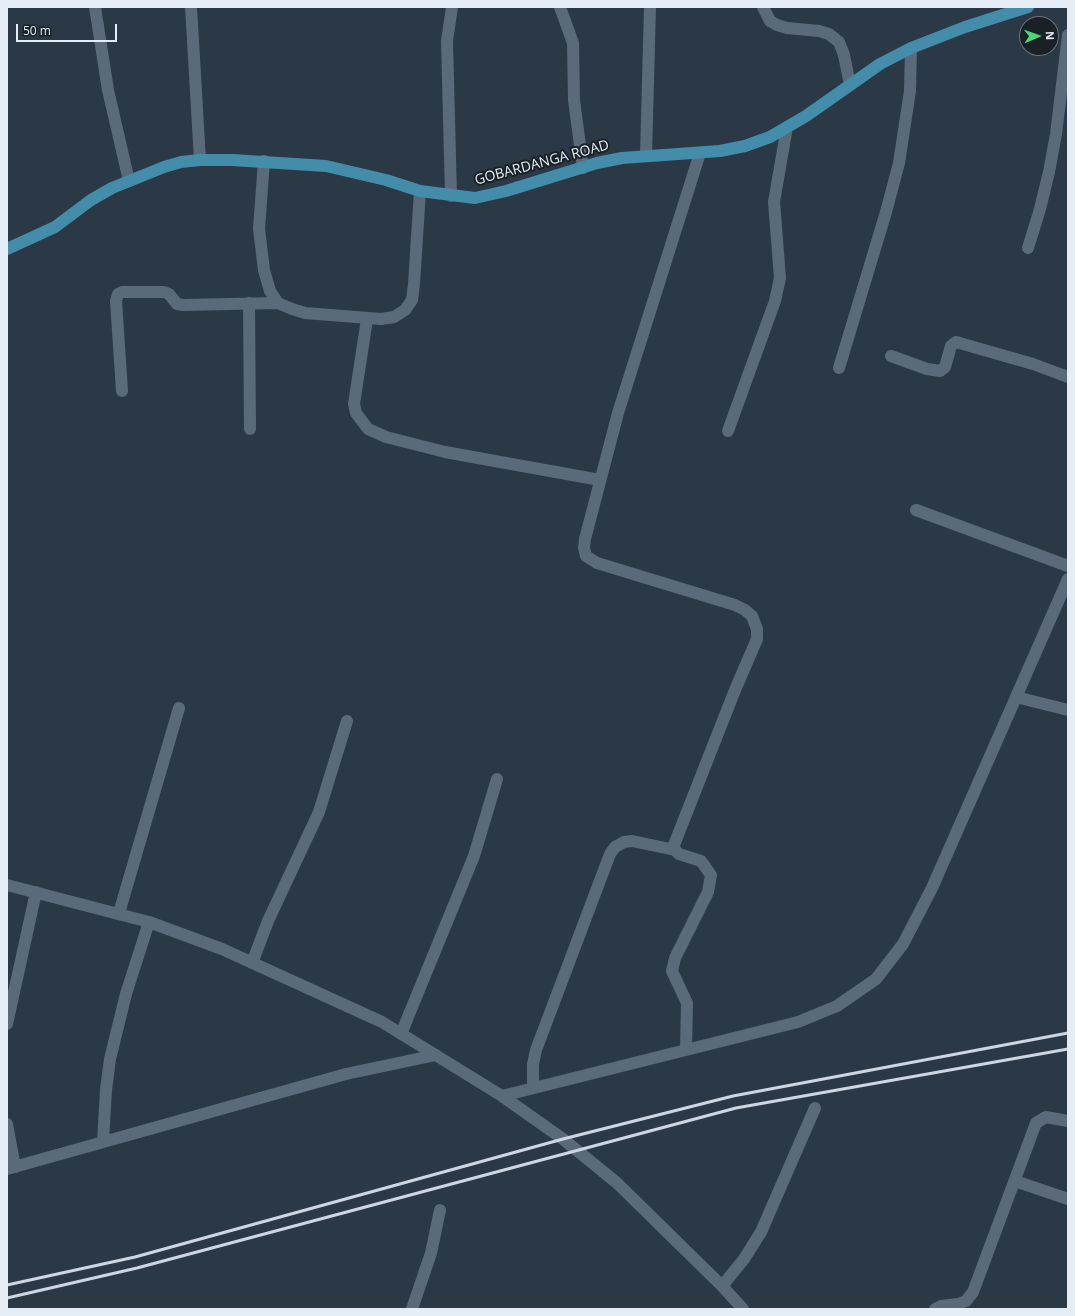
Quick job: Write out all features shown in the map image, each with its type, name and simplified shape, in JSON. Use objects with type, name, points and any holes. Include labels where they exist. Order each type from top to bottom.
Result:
[{"type":"main road","name":"GOBARDANGA ROAD","points":[[7,250],[55,227],[91,200],[129,181],[164,167],[200,160],[264,161],[305,164],[347,170],[420,192],[475,198],[498,193],[622,158],[646,155],[700,153],[745,146],[770,137],[787,127],[880,64],[911,48],[965,27],[1028,7]]},
{"type":"street","points":[[95,7],[108,90],[129,181]]},
{"type":"street","points":[[191,7],[200,160]]},
{"type":"street","points":[[451,196],[447,41],[452,7]]},
{"type":"street","points":[[560,7],[573,43],[574,100],[583,168]]},
{"type":"street","points":[[646,155],[650,7]]},
{"type":"street","points":[[763,7],[770,21],[777,25],[787,28],[819,30],[829,34],[839,42],[844,55],[850,85]]},
{"type":"street","points":[[1028,248],[1049,172],[1056,134],[1068,35]]},
{"type":"street","points":[[839,368],[886,212],[899,162],[910,90],[911,48]]},
{"type":"street","points":[[728,431],[775,301],[780,278],[774,202],[787,127]]},
{"type":"street","points":[[675,850],[674,845],[676,838],[757,639],[757,629],[752,616],[745,610],[735,605],[597,563],[586,556],[585,539],[600,480],[632,369],[700,153]]},
{"type":"street","points":[[264,161],[259,229],[261,253],[270,291],[278,303]]},
{"type":"street","points":[[122,391],[116,301],[118,294],[122,292],[158,291],[169,294],[177,304],[278,303],[305,313],[367,319],[394,317],[405,310],[412,300],[420,192]]},
{"type":"street","points":[[249,303],[250,429]]},
{"type":"street","points":[[367,319],[354,404],[356,413],[368,428],[386,437],[445,452],[600,480]]},
{"type":"street","points":[[891,356],[927,369],[940,371],[945,367],[951,346],[956,342],[1033,364],[1068,377]]},
{"type":"street","points":[[916,510],[1068,566]]},
{"type":"street","points":[[502,1096],[767,1031],[818,1015],[837,1006],[876,979],[903,944],[932,888],[1068,579]]},
{"type":"street","points":[[1016,697],[1068,710]]},
{"type":"street","points":[[119,914],[179,708]]},
{"type":"street","points":[[252,963],[268,921],[319,812],[347,721]]},
{"type":"street","points":[[401,1034],[474,856],[497,779]]},
{"type":"street","points":[[533,1088],[532,1064],[536,1050],[610,854],[615,847],[624,842],[632,841],[675,850],[679,854],[701,861],[710,875],[708,892],[675,958],[672,971],[687,1003],[686,1050]]},
{"type":"street","points":[[7,885],[149,922],[222,949],[382,1022],[502,1096],[563,1139],[617,1183],[722,1286],[743,1309]]},
{"type":"street","points":[[7,1024],[36,892]]},
{"type":"street","points":[[103,1142],[106,1090],[110,1059],[126,994],[149,922]]},
{"type":"street","points":[[7,1124],[11,1168],[346,1074],[436,1055]]},
{"type":"street","points":[[722,1286],[744,1259],[761,1232],[814,1108]]},
{"type":"street","points":[[935,1309],[941,1306],[958,1304],[966,1301],[973,1292],[1036,1123],[1046,1117],[1068,1121]]},
{"type":"street","points":[[1015,1180],[1068,1199]]},
{"type":"street","points":[[412,1309],[430,1253],[440,1210]]},
{"type":"railway","points":[[7,1285],[135,1257],[563,1139],[733,1096],[1068,1033]]},
{"type":"railway","points":[[7,1298],[137,1268],[736,1108],[1068,1049]]}]
